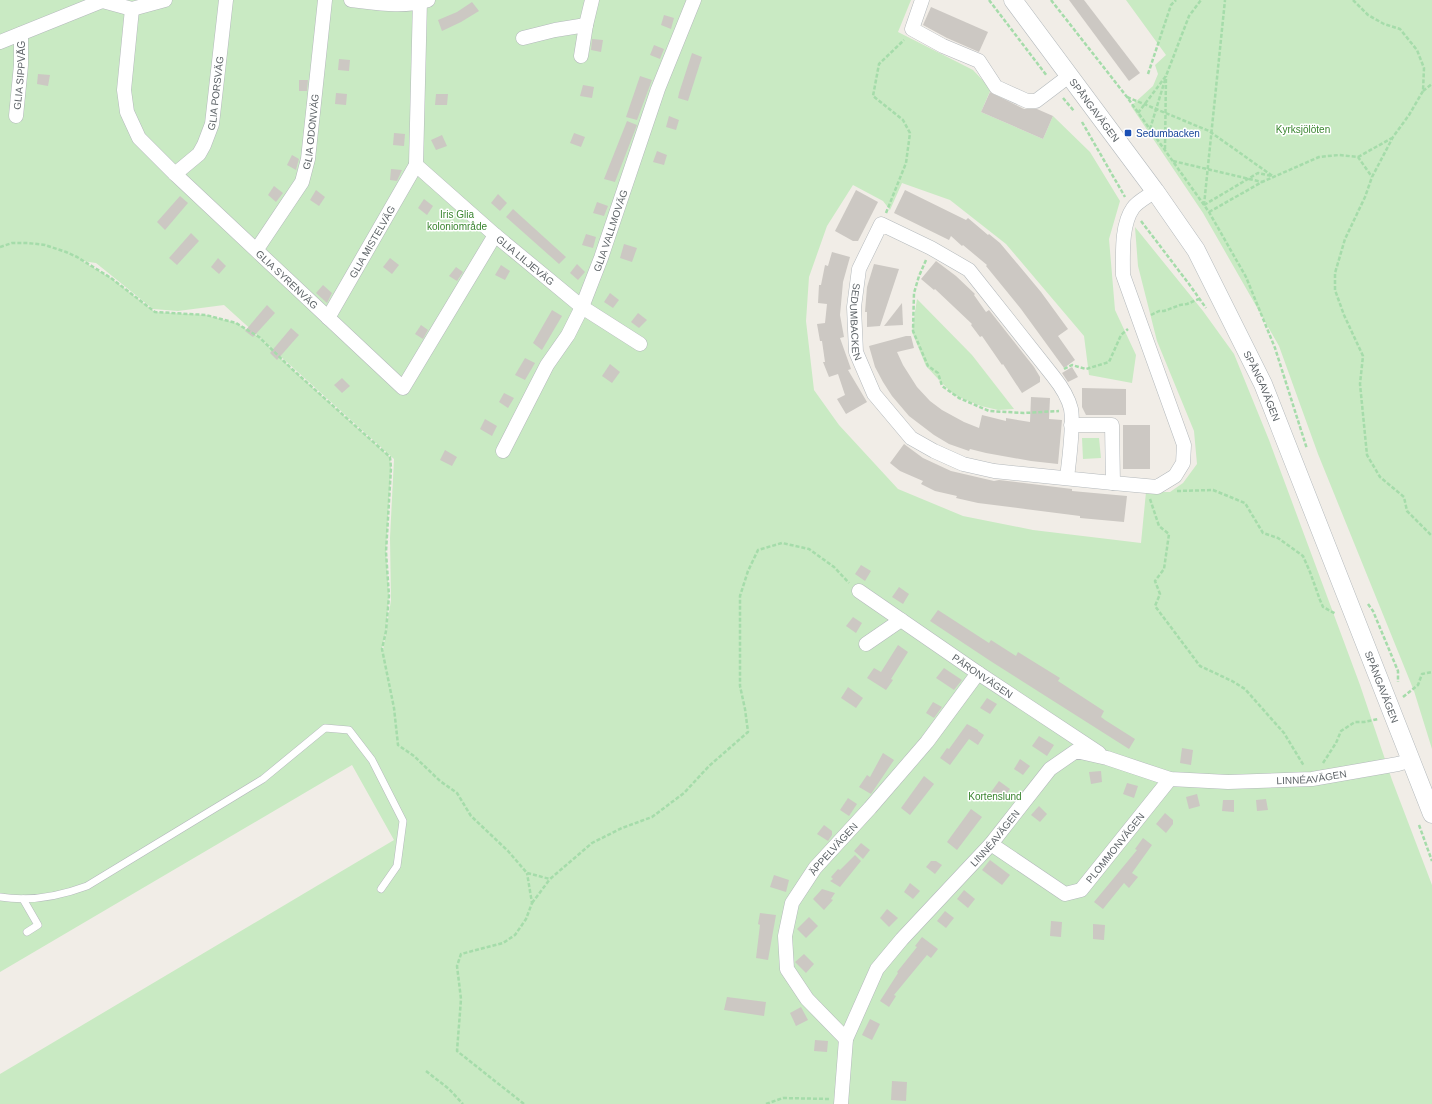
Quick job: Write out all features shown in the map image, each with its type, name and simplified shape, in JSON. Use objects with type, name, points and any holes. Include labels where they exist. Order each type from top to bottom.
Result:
[{"type":"street","points":[[101,1],[132,9],[166,0]]},
{"type":"street","name":"GLIA PORSVÄG","points":[[176,174],[199,154],[212,124],[226,0]]},
{"type":"street","name":"GLIA ODONVÄG","points":[[256,249],[302,182],[308,160],[325,0]]},
{"type":"street","points":[[351,0],[394,5],[423,1],[416,165]]},
{"type":"street","points":[[581,56],[592,0]]},
{"type":"street","name":"GLIA VALLMOVÄG","points":[[503,450],[547,365],[568,335],[582,307],[603,251],[658,89],[694,0]]},
{"type":"street","points":[[922,0],[912,30],[943,46],[979,61],[996,87],[1027,101],[1036,101],[1069,76]]},
{"type":"street","name":"SPÅNGAVÄGEN","points":[[1013,0],[1155,191],[1196,250],[1264,384],[1412,760],[1425,819]]},
{"type":"street","name":"GLIA SIPPVÄG","points":[[0,42],[101,1]]},
{"type":"street","name":"GLIA SYRENVÄG","points":[[132,9],[124,90],[127,112],[139,138],[403,388],[495,235]]},
{"type":"street","points":[[523,38],[555,30],[586,25]]},
{"type":"street","name":"GLIA SIPPVÄG","points":[[16,116],[21,65],[21,34]]},
{"type":"street","name":"GLIA LILJEVÄG","points":[[416,165],[495,235],[582,307],[640,344]]},
{"type":"street","name":"GLIA MISTELVÄG","points":[[328,318],[416,165]]},
{"type":"street","points":[[1133,207],[1155,191]]},
{"type":"street","name":"SEDUMBACKEN","points":[[881,224],[859,268],[854,307],[856,352],[874,394],[912,438],[934,451],[963,464],[994,471],[1157,487],[1175,476],[1184,463],[1184,445],[1123,275],[1122,246],[1128,220],[1133,207]]},
{"type":"street","points":[[881,224],[931,248],[969,270],[1053,376],[1065,393],[1071,410],[1067,478]]},
{"type":"street","points":[[1071,425],[1112,425],[1113,483]]},
{"type":"street","name":"PÄRONVÄGEN","points":[[859,591],[978,673],[1107,758]]},
{"type":"street","points":[[866,644],[901,620]]},
{"type":"street","name":"ÄPPELVÄGEN","points":[[846,1040],[807,999],[786,969],[785,936],[792,903],[815,868],[870,808],[927,742],[978,673]]},
{"type":"street","name":"LINNÉAVÄGEN","points":[[841,1102],[846,1040],[877,969],[902,939],[991,844],[1050,769],[1076,751],[1107,758],[1170,779],[1228,782],[1312,779],[1398,764],[1412,760]]},
{"type":"street","name":"PLOMMONVÄGEN","points":[[991,844],[1064,894],[1081,890],[1170,779]]},
{"type":"lane","points":[[0,897],[23,899],[71,892],[87,886],[263,779],[325,728],[349,730],[372,760],[403,821],[397,866],[381,889]]},
{"type":"lane","points":[[23,899],[38,925],[27,932]]},
{"type":"path","points":[[989,0],[1082,122],[1122,193],[1208,311]]},
{"type":"path","points":[[1051,0],[1127,97],[1209,212],[1246,277],[1275,348],[1309,454]]},
{"type":"path","points":[[1148,74],[1171,5],[1176,0]]},
{"type":"path","points":[[1150,130],[1166,76],[1188,16],[1201,0]]},
{"type":"path","points":[[1204,205],[1225,0]]},
{"type":"path","points":[[1353,0],[1368,16],[1384,24],[1400,29],[1417,50],[1424,68],[1423,91]]},
{"type":"path","points":[[881,224],[906,163],[910,133],[903,120],[873,96],[879,64],[900,45],[912,30]]},
{"type":"path","points":[[1138,113],[1166,76]]},
{"type":"path","points":[[1165,150],[1166,76]]},
{"type":"path","points":[[1432,84],[1423,91],[1394,137],[1372,177],[1345,238],[1335,273],[1335,290],[1362,356],[1360,384],[1367,455],[1380,476],[1404,497],[1407,511],[1432,536]]},
{"type":"path","points":[[1127,97],[1212,133],[1274,177]]},
{"type":"path","points":[[1209,212],[1262,182],[1319,157],[1339,155],[1358,157],[1394,137]]},
{"type":"path","points":[[1358,157],[1372,177]]},
{"type":"path","points":[[1172,161],[1262,182]]},
{"type":"path","points":[[1204,205],[1258,173],[1274,177]]},
{"type":"path","points":[[0,247],[12,243],[45,245],[77,257],[111,278],[154,312],[206,315],[236,323],[259,337],[292,369],[390,457],[391,468],[386,552],[389,596],[386,631],[382,649],[394,708],[398,745],[414,756],[440,781],[457,792],[471,816],[508,851],[527,873],[532,903]]},
{"type":"path","points":[[931,248],[919,276],[914,293],[913,331],[928,366],[938,372],[942,386],[959,398],[989,411],[1024,413],[1071,410]]},
{"type":"path","points":[[1053,376],[1072,365],[1086,370],[1109,362],[1120,335],[1159,311],[1164,311],[1199,299]]},
{"type":"path","points":[[1146,486],[1159,526],[1169,534],[1164,570],[1155,581],[1160,594],[1155,606],[1200,666],[1246,689],[1284,733],[1312,779],[1336,743],[1341,731],[1355,722],[1380,719],[1377,712]]},
{"type":"path","points":[[1171,492],[1213,490],[1245,503],[1264,533],[1278,538],[1303,556],[1323,606],[1337,614]]},
{"type":"path","points":[[524,1104],[457,1051],[461,999],[457,966],[461,954],[503,943],[515,935],[526,919],[532,903],[550,879],[592,843],[622,828],[652,817],[684,793],[709,766],[748,732],[740,686],[740,596],[748,571],[758,550],[782,543],[809,549],[834,567],[849,584],[859,591]]},
{"type":"path","points":[[1366,600],[1373,611],[1398,671],[1398,685]]},
{"type":"path","points":[[1400,692],[1403,698],[1418,684],[1422,674],[1432,672]]},
{"type":"path","points":[[1425,819],[1432,861]]},
{"type":"path","points":[[527,873],[550,879]]},
{"type":"path","points":[[426,1071],[449,1089],[463,1104]]},
{"type":"path","points":[[766,1104],[783,1098],[841,1102]]},
{"type":"green space","points":[[0,0],[911,0],[898,32],[973,70],[991,89],[981,112],[1043,139],[1053,116],[1090,152],[1120,201],[1109,239],[1115,310],[1136,355],[1132,383],[1089,375],[1084,336],[1006,244],[950,200],[902,183],[890,210],[883,201],[853,185],[827,226],[809,277],[806,321],[814,390],[839,425],[898,489],[963,516],[1033,530],[1141,543],[1146,492],[1170,492],[1183,483],[1197,464],[1194,431],[1157,341],[1138,266],[1135,227],[1203,311],[1234,354],[1269,440],[1360,685],[1392,780],[1432,885],[1432,1104],[0,1104],[0,1074],[394,840],[352,765],[0,972]],"holes":[[[82,261],[96,263],[153,309],[178,311],[224,305],[394,459],[390,538],[391,600],[383,651],[382,649],[386,631],[389,596],[386,551],[391,468],[390,457],[292,369],[259,337],[236,323],[206,315],[155,312],[111,278]]]},
{"type":"green space","name":"Kyrksjölöten","points":[[1126,0],[1432,0],[1432,749],[1414,691],[1318,454],[1279,346],[1203,213],[1131,106],[1153,86],[1158,74],[1155,65],[1166,55]]},
{"type":"green space","points":[[917,299],[972,355],[1014,409],[998,410],[981,406],[954,395],[926,366],[912,332]]},
{"type":"green space","points":[[1082,438],[1099,438],[1101,458],[1083,459]]},
{"type":"building","points":[[1069,0],[1084,0],[1140,73],[1129,81]]},
{"type":"building","points":[[472,2],[479,11],[442,31],[438,20],[457,12]]},
{"type":"building","points":[[931,7],[988,32],[979,52],[947,38],[923,25]]},
{"type":"building","points":[[664,15],[674,18],[671,29],[661,25]]},
{"type":"building","points":[[592,39],[603,40],[601,52],[591,50]]},
{"type":"building","points":[[654,45],[664,49],[660,59],[650,55]]},
{"type":"building","points":[[692,53],[702,57],[688,101],[678,98]]},
{"type":"building","points":[[339,59],[350,60],[349,71],[338,70]]},
{"type":"building","points":[[38,74],[50,75],[48,86],[37,84]]},
{"type":"building","points":[[640,76],[652,80],[637,120],[626,117]]},
{"type":"building","points":[[299,80],[308,80],[307,91],[299,91]]},
{"type":"building","points":[[583,85],[594,87],[592,98],[580,96]]},
{"type":"building","points":[[990,92],[1024,109],[1037,109],[1053,116],[1043,139],[981,112]]},
{"type":"building","points":[[336,93],[347,94],[346,105],[335,104]]},
{"type":"building","points":[[436,94],[448,94],[447,105],[435,105]]},
{"type":"building","points":[[669,116],[679,120],[676,130],[666,127]]},
{"type":"building","points":[[627,121],[637,125],[615,182],[604,179]]},
{"type":"building","points":[[394,133],[405,134],[404,146],[393,145]]},
{"type":"building","points":[[574,133],[585,137],[581,147],[570,143]]},
{"type":"building","points":[[442,135],[447,146],[436,150],[431,140]]},
{"type":"building","points":[[657,151],[667,155],[664,165],[653,162]]},
{"type":"building","points":[[292,155],[299,159],[296,170],[287,165]]},
{"type":"building","points":[[391,169],[402,170],[397,181],[390,180]]},
{"type":"building","points":[[274,186],[283,193],[276,202],[268,195]]},
{"type":"building","points":[[316,190],[325,197],[319,206],[310,200]]},
{"type":"building","points":[[856,190],[878,202],[858,241],[853,241],[835,231]]},
{"type":"building","points":[[905,190],[966,220],[968,218],[1000,243],[1041,292],[1068,329],[1058,336],[1075,360],[1064,368],[1021,309],[986,266],[987,265],[963,245],[962,246],[951,236],[949,240],[894,213]]},
{"type":"building","points":[[498,194],[507,203],[500,211],[491,203]]},
{"type":"building","points":[[180,196],[188,203],[165,230],[157,222]]},
{"type":"building","points":[[424,199],[433,206],[427,215],[418,208]]},
{"type":"building","points":[[597,202],[608,206],[604,216],[593,213]]},
{"type":"building","points":[[513,209],[566,257],[559,264],[506,217]]},
{"type":"building","points":[[191,233],[199,241],[177,265],[169,258]]},
{"type":"building","points":[[586,234],[596,237],[593,248],[582,245]]},
{"type":"building","points":[[624,244],[637,248],[632,262],[620,258]]},
{"type":"building","points":[[832,252],[850,257],[843,282],[840,315],[844,337],[840,338],[851,369],[848,370],[867,402],[846,414],[837,399],[845,395],[838,374],[829,377],[823,362],[825,362],[822,341],[820,341],[817,324],[825,323],[827,304],[818,303],[819,285],[821,285],[825,265],[828,266]]},
{"type":"building","points":[[218,258],[226,266],[219,274],[211,267]]},
{"type":"building","points":[[390,258],[399,265],[392,274],[383,267]]},
{"type":"building","points":[[936,261],[956,276],[975,294],[974,295],[986,312],[989,310],[1034,367],[1040,377],[1040,382],[1022,393],[1003,364],[1002,365],[982,336],[980,337],[971,325],[972,324],[935,289],[934,290],[921,279]]},
{"type":"building","points":[[577,264],[585,272],[578,280],[570,273]]},
{"type":"building","points":[[874,264],[899,269],[880,326],[867,327],[867,312],[865,312],[867,287]]},
{"type":"building","points":[[501,265],[510,271],[505,280],[495,275]]},
{"type":"building","points":[[456,267],[463,272],[457,281],[449,276]]},
{"type":"building","points":[[323,285],[332,293],[327,303],[316,293]]},
{"type":"building","points":[[610,293],[619,300],[613,308],[604,302]]},
{"type":"building","points":[[902,303],[903,325],[884,326]]},
{"type":"building","points":[[267,305],[275,313],[253,337],[245,331]]},
{"type":"building","points":[[552,310],[562,316],[542,350],[533,343]]},
{"type":"building","points":[[638,313],[647,320],[639,328],[631,322]]},
{"type":"building","points":[[421,325],[428,330],[423,339],[415,334]]},
{"type":"building","points":[[291,328],[299,335],[277,360],[270,353]]},
{"type":"building","points":[[911,336],[914,348],[897,352],[903,365],[917,387],[930,401],[942,410],[964,422],[979,428],[982,415],[1006,421],[1006,418],[1030,422],[1031,397],[1050,398],[1049,419],[1062,420],[1058,464],[1031,461],[970,449],[969,451],[949,444],[934,435],[909,416],[892,396],[883,382],[875,367],[869,346]]},
{"type":"building","points":[[525,358],[535,363],[525,380],[515,375]]},
{"type":"building","points":[[610,364],[620,372],[612,383],[602,376]]},
{"type":"building","points":[[1072,367],[1078,377],[1068,382],[1062,373]]},
{"type":"building","points":[[342,378],[350,386],[342,393],[334,385]]},
{"type":"building","points":[[1082,388],[1126,389],[1126,415],[1086,415],[1082,407]]},
{"type":"building","points":[[504,393],[514,398],[508,408],[499,402]]},
{"type":"building","points":[[485,419],[497,426],[492,436],[480,429]]},
{"type":"building","points":[[1123,425],[1150,425],[1150,469],[1123,469]]},
{"type":"building","points":[[904,444],[923,458],[951,471],[994,481],[999,480],[1072,489],[1072,491],[1127,496],[1124,522],[1080,518],[1080,516],[978,503],[935,491],[921,484],[923,481],[900,471],[890,463]]},
{"type":"building","points":[[445,450],[457,457],[452,466],[440,460]]},
{"type":"building","points":[[861,565],[871,571],[865,581],[855,574]]},
{"type":"building","points":[[899,587],[909,594],[903,604],[892,597]]},
{"type":"building","points":[[938,610],[989,643],[991,640],[1016,656],[1018,652],[1060,678],[1058,681],[1104,711],[1101,717],[1135,739],[1129,749],[930,621]]},
{"type":"building","points":[[853,617],[862,623],[856,633],[846,626]]},
{"type":"building","points":[[898,645],[908,652],[886,690],[867,678],[874,668],[881,672]]},
{"type":"building","points":[[944,668],[962,680],[954,690],[936,678]]},
{"type":"building","points":[[848,687],[863,698],[856,708],[841,698]]},
{"type":"building","points":[[987,698],[997,704],[990,714],[980,708]]},
{"type":"building","points":[[933,702],[942,707],[934,718],[926,713]]},
{"type":"building","points":[[967,724],[984,735],[978,745],[969,739],[950,765],[940,758],[947,748],[949,749]]},
{"type":"building","points":[[1039,736],[1054,745],[1047,756],[1032,746]]},
{"type":"building","points":[[1182,748],[1193,750],[1191,765],[1180,763]]},
{"type":"building","points":[[883,753],[894,760],[871,794],[859,787],[867,775],[870,777]]},
{"type":"building","points":[[1020,759],[1030,766],[1023,775],[1014,769]]},
{"type":"building","points":[[1101,771],[1102,782],[1091,784],[1089,772]]},
{"type":"building","points":[[924,776],[934,784],[910,815],[901,808]]},
{"type":"building","points":[[999,781],[1010,789],[1002,800],[991,792]]},
{"type":"building","points":[[1127,783],[1138,786],[1134,798],[1123,794]]},
{"type":"building","points":[[1197,794],[1200,806],[1189,809],[1186,797]]},
{"type":"building","points":[[848,798],[857,804],[849,816],[840,810]]},
{"type":"building","points":[[1266,799],[1268,810],[1257,811],[1256,800]]},
{"type":"building","points":[[1223,800],[1234,800],[1234,812],[1222,811]]},
{"type":"building","points":[[1039,806],[1047,814],[1040,822],[1031,815]]},
{"type":"building","points":[[971,809],[982,817],[957,850],[947,842]]},
{"type":"building","points":[[1165,813],[1173,820],[1173,824],[1166,833],[1156,824]]},
{"type":"building","points":[[824,825],[832,831],[832,835],[828,841],[817,834]]},
{"type":"building","points":[[1143,838],[1152,845],[1132,873],[1138,877],[1129,888],[1124,883],[1103,909],[1094,902],[1137,850],[1135,849]]},
{"type":"building","points":[[861,843],[870,850],[863,859],[854,851]]},
{"type":"building","points":[[855,855],[861,861],[840,887],[830,881],[833,879],[831,877],[838,869],[840,870]]},
{"type":"building","points":[[990,860],[1010,875],[1002,885],[982,870]]},
{"type":"building","points":[[931,861],[936,861],[942,865],[935,874],[926,867]]},
{"type":"building","points":[[774,875],[789,880],[786,892],[770,887]]},
{"type":"building","points":[[910,883],[920,891],[913,899],[904,892]]},
{"type":"building","points":[[822,889],[835,893],[831,899],[833,900],[824,910],[813,899]]},
{"type":"building","points":[[964,890],[975,899],[968,908],[957,899]]},
{"type":"building","points":[[887,909],[898,918],[889,927],[880,918]]},
{"type":"building","points":[[945,911],[954,918],[946,928],[937,921]]},
{"type":"building","points":[[760,913],[776,915],[768,960],[756,958]]},
{"type":"building","points":[[809,917],[818,926],[806,938],[797,929]]},
{"type":"building","points":[[1051,921],[1062,922],[1061,937],[1050,936]]},
{"type":"building","points":[[1093,924],[1105,925],[1104,940],[1093,939]]},
{"type":"building","points":[[922,937],[938,949],[931,958],[927,955],[894,995],[896,996],[889,1007],[880,1001],[898,973],[897,972],[917,947],[915,946]]},
{"type":"building","points":[[804,954],[814,964],[806,973],[795,962]]},
{"type":"building","points":[[727,997],[766,1002],[764,1016],[724,1010]]},
{"type":"building","points":[[801,1007],[808,1020],[796,1026],[790,1013]]},
{"type":"building","points":[[870,1019],[880,1024],[872,1040],[862,1035]]},
{"type":"building","points":[[815,1040],[828,1041],[827,1052],[814,1051]]},
{"type":"building","points":[[892,1081],[907,1082],[906,1101],[891,1100]]},
{"type":"place","name":"Sedumbacken","points":[[1128,133]]},
{"type":"park label","name":"Iris Glia koloniområde","points":[[457,220]]},
{"type":"park label","name":"Kortenslund","points":[[995,796]]}]
